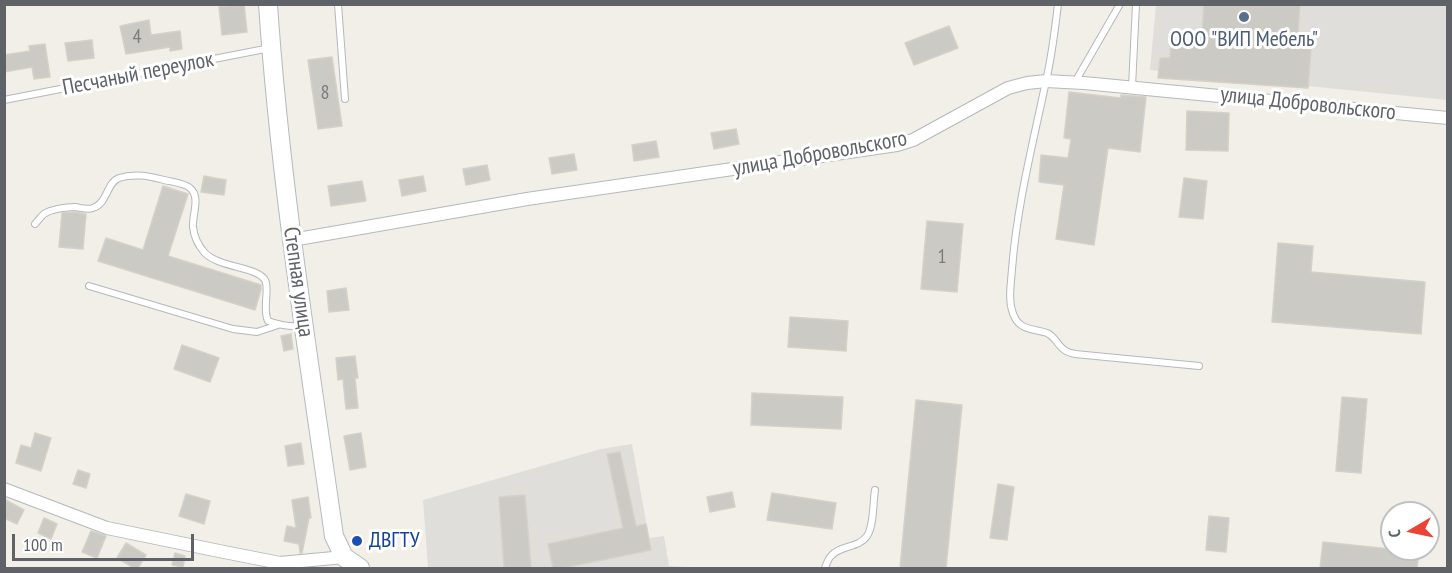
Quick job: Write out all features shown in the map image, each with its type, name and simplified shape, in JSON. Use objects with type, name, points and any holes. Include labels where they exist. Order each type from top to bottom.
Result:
[{"type":"street","name":"Степная улица","points":[[268,4],[292,240],[334,536],[344,557]]},
{"type":"street","name":"улица Добровольского","points":[[292,240],[527,199],[897,144],[913,140],[1008,88],[1027,83],[1075,82],[1448,118]]},
{"type":"street","points":[[4,489],[107,528],[280,563],[344,557],[360,568]]},
{"type":"lane","points":[[338,4],[345,99]]},
{"type":"lane","points":[[1058,4],[1046,81],[1024,182],[1014,252],[1010,298],[1012,311],[1023,327],[1047,333],[1054,337],[1066,351],[1075,354],[1199,366]]},
{"type":"lane","points":[[1075,82],[1120,4]]},
{"type":"lane","points":[[1132,87],[1136,4]]},
{"type":"lane","name":"Песчаный переулок","points":[[4,100],[271,48]]},
{"type":"lane","points":[[35,224],[45,213],[72,207],[87,209],[94,207],[103,202],[108,189],[116,179],[146,176],[184,184],[196,197],[193,227],[197,242],[205,254],[223,264],[258,273],[264,279],[267,285],[265,314],[268,321],[290,327],[304,326]]},
{"type":"lane","points":[[89,286],[233,329],[257,332],[279,325]]},
{"type":"lane","points":[[825,568],[831,555],[842,548],[858,543],[867,536],[871,524],[875,490]]},
{"type":"shaded area","points":[[1156,5],[1447,5],[1447,100],[1150,70]]},
{"type":"shaded area","points":[[632,444],[649,538],[664,536],[669,566],[711,568],[428,568],[423,500],[601,449]]},
{"type":"building","points":[[244,4],[247,32],[222,35],[219,7]]},
{"type":"building","points":[[1204,4],[1300,4],[1297,48],[1311,49],[1308,88],[1158,78],[1160,58],[1170,58],[1171,38],[1186,39],[1186,32],[1202,33]]},
{"type":"building","points":[[149,20],[151,35],[180,31],[182,49],[170,51],[170,47],[126,54],[120,26]]},
{"type":"building","points":[[949,26],[958,48],[914,65],[905,43]]},
{"type":"building","points":[[92,40],[94,58],[68,61],[65,43]]},
{"type":"building","points":[[45,44],[50,77],[34,79],[32,67],[4,72],[4,55],[30,51],[29,46]]},
{"type":"building","points":[[332,57],[342,126],[318,129],[308,60]]},
{"type":"building","points":[[1069,92],[1121,98],[1121,95],[1146,97],[1140,152],[1108,148],[1094,245],[1056,239],[1064,185],[1039,182],[1041,155],[1068,158],[1071,139],[1064,138]]},
{"type":"building","points":[[1187,111],[1229,113],[1228,151],[1186,150]]},
{"type":"building","points":[[736,129],[739,144],[714,149],[711,133]]},
{"type":"building","points":[[656,141],[659,157],[634,161],[632,145]]},
{"type":"building","points":[[574,154],[577,170],[552,174],[549,158]]},
{"type":"building","points":[[487,165],[490,180],[466,185],[463,169]]},
{"type":"building","points":[[204,176],[226,180],[224,195],[201,192]]},
{"type":"building","points":[[423,176],[426,191],[402,196],[399,180]]},
{"type":"building","points":[[1184,178],[1207,181],[1203,219],[1179,217]]},
{"type":"building","points":[[362,181],[366,201],[331,206],[328,186]]},
{"type":"building","points":[[163,186],[188,194],[168,256],[261,285],[255,310],[98,261],[106,238],[143,250]]},
{"type":"building","points":[[62,213],[86,214],[83,249],[59,247]]},
{"type":"building","points":[[927,221],[963,224],[957,292],[921,289]]},
{"type":"building","points":[[1278,243],[1313,246],[1311,272],[1425,282],[1421,334],[1272,322]]},
{"type":"building","points":[[346,288],[349,310],[329,312],[327,291]]},
{"type":"building","points":[[790,317],[848,321],[846,351],[788,347]]},
{"type":"building","points":[[291,334],[293,349],[284,351],[281,336]]},
{"type":"building","points":[[182,345],[219,358],[210,382],[174,369]]},
{"type":"building","points":[[355,356],[358,408],[346,409],[343,379],[338,380],[336,358]]},
{"type":"building","points":[[752,393],[843,397],[841,429],[751,425]]},
{"type":"building","points":[[1342,397],[1367,399],[1361,473],[1336,471]]},
{"type":"building","points":[[916,400],[962,405],[946,568],[900,568]]},
{"type":"building","points":[[35,433],[51,438],[41,471],[16,463],[21,445],[31,448]]},
{"type":"building","points":[[361,433],[366,467],[350,470],[344,436]]},
{"type":"building","points":[[301,443],[304,464],[288,466],[285,446]]},
{"type":"building","points":[[620,452],[636,526],[646,524],[651,550],[563,568],[553,568],[548,544],[623,528],[607,454]]},
{"type":"building","points":[[78,470],[90,474],[86,488],[73,484]]},
{"type":"building","points":[[998,484],[1014,487],[1007,540],[990,538]]},
{"type":"building","points":[[732,492],[735,507],[710,512],[707,497]]},
{"type":"building","points":[[772,493],[836,503],[832,529],[767,520]]},
{"type":"building","points":[[186,494],[210,501],[204,524],[179,516]]},
{"type":"building","points":[[525,495],[531,568],[504,568],[499,497]]},
{"type":"building","points":[[308,497],[311,518],[309,518],[302,553],[300,553],[299,544],[284,541],[287,526],[296,528],[292,500]]},
{"type":"building","points":[[4,499],[24,510],[17,524],[4,518]]},
{"type":"building","points":[[1209,516],[1229,518],[1226,552],[1206,550]]},
{"type":"building","points":[[44,518],[57,524],[51,539],[38,533]]},
{"type":"building","points":[[91,531],[106,536],[97,558],[82,552]]},
{"type":"building","points":[[1323,542],[1380,548],[1380,561],[1418,561],[1417,568],[1320,568]]},
{"type":"building","points":[[126,543],[146,555],[138,568],[117,558]]},
{"type":"building","points":[[175,553],[185,556],[183,567],[172,565]]},
{"type":"place","name":"ООО \"ВИП Мебель\"","points":[[1244,17]]},
{"type":"place","name":"ДВГТУ","points":[[357,541]]}]
